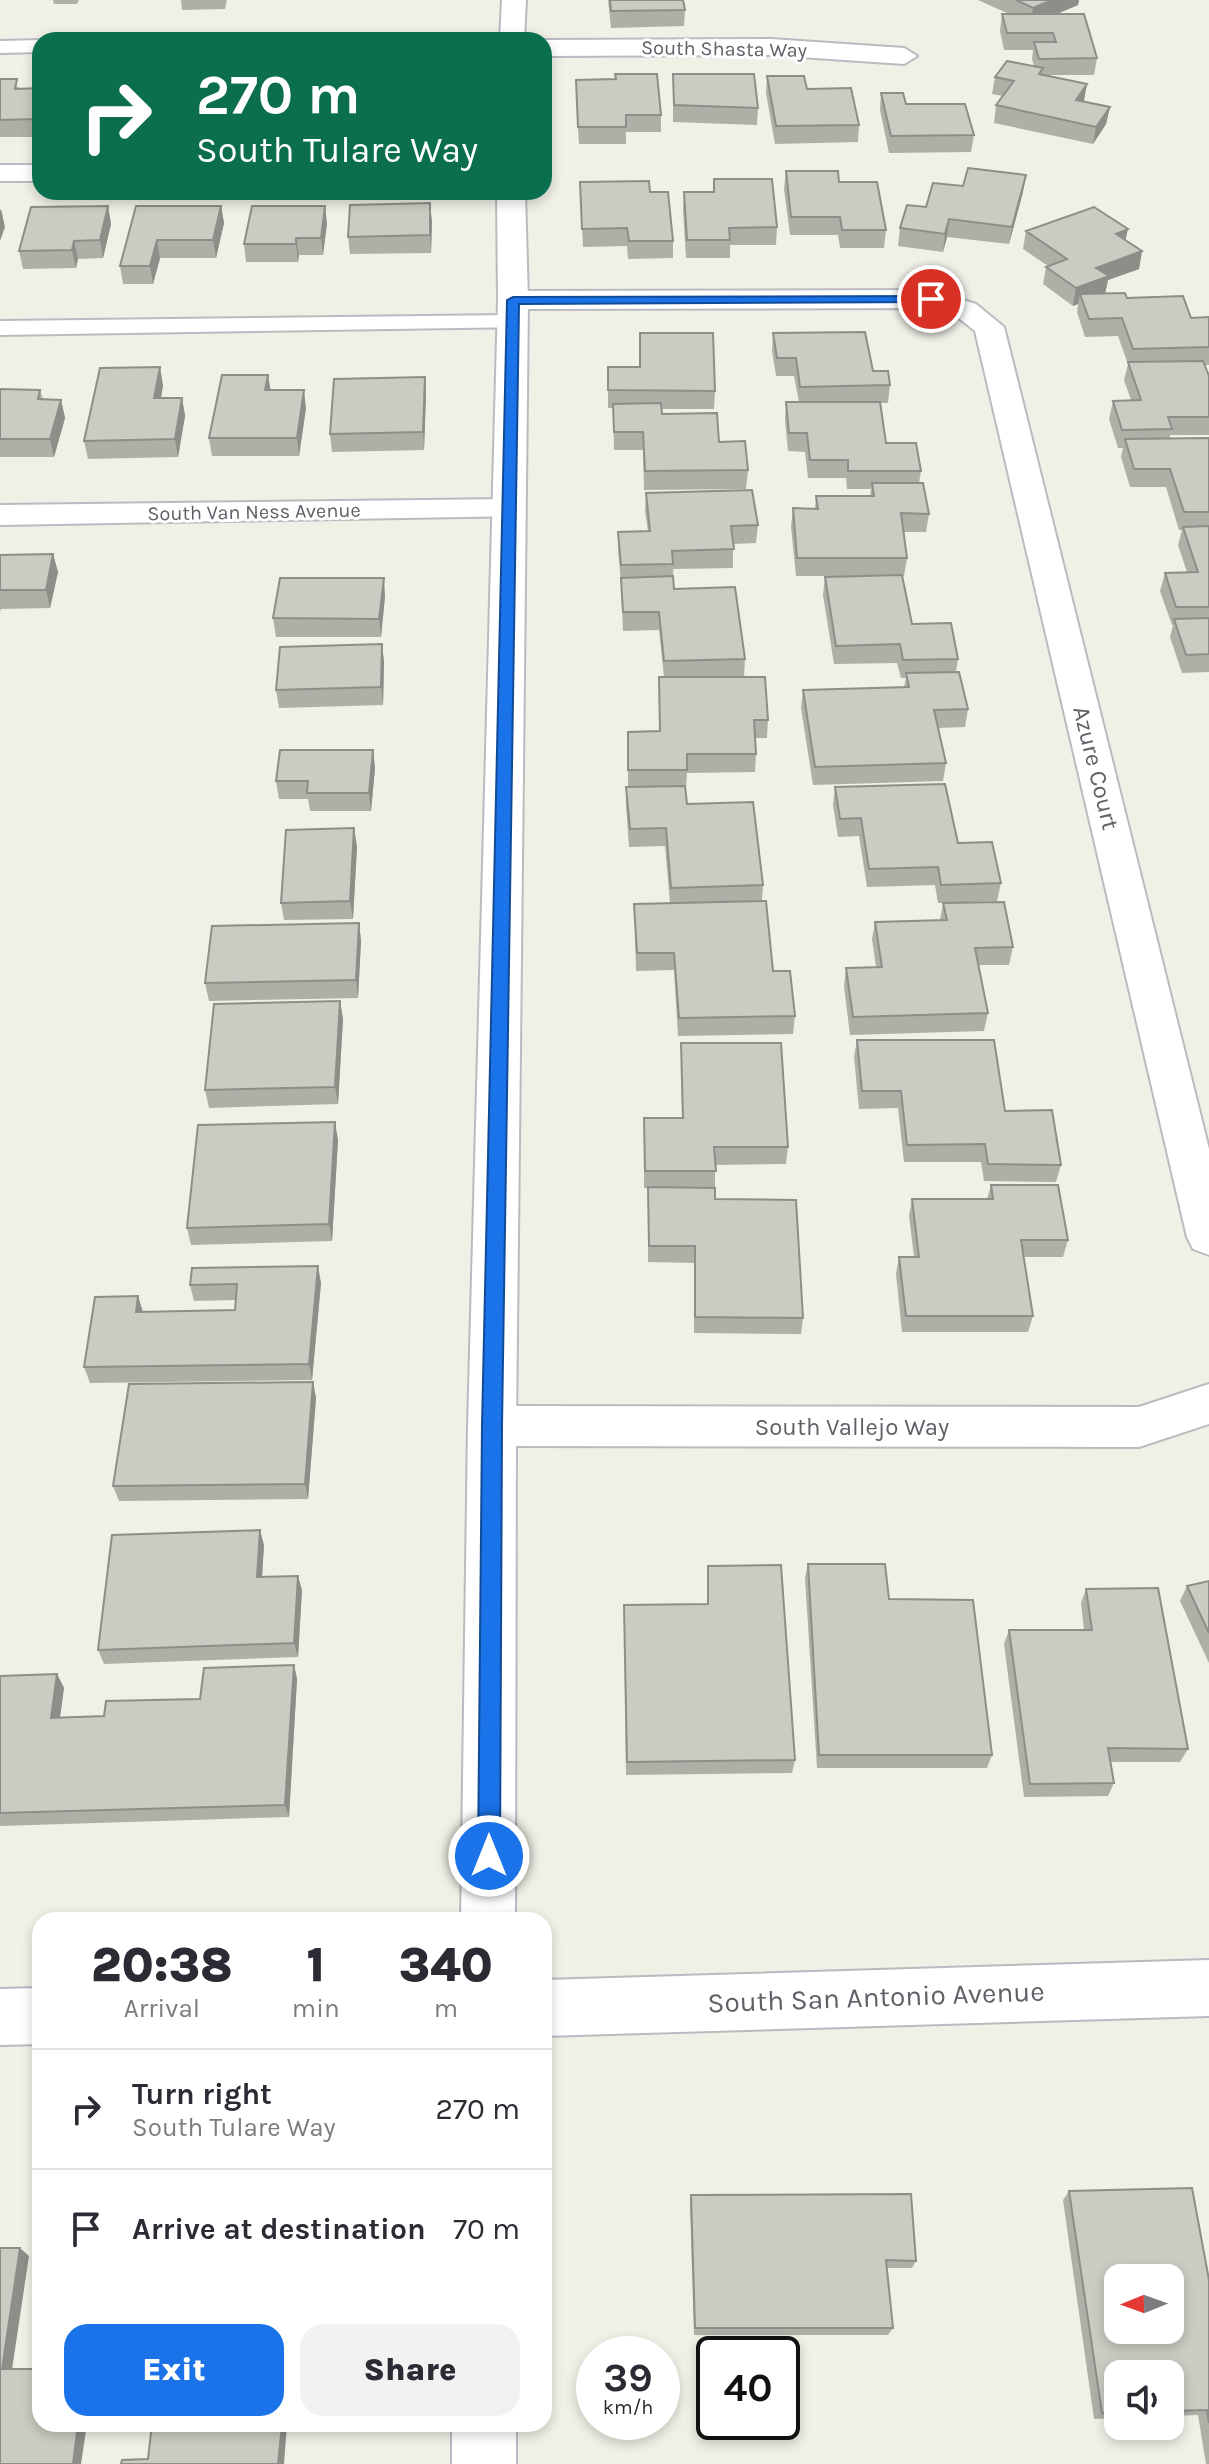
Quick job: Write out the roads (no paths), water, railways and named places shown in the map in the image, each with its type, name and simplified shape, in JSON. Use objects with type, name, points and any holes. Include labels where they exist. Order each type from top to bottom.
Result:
[{"type":"street","points":[[512,32],[514,0]]},
{"type":"street","name":"South Shasta Way","points":[[552,48],[771,47],[904,56]]},
{"type":"street","points":[[0,173],[32,173]]},
{"type":"street","points":[[488,1912],[492,1426],[512,311],[511,200]]},
{"type":"street","name":"Azure Court","points":[[512,311],[931,299],[966,310],[989,327],[1209,1237]]},
{"type":"street","name":"South Van Ness Avenue","points":[[0,515],[508,509]]},
{"type":"street","name":"South Vallejo Way","points":[[492,1426],[1139,1427],[1209,1404]]},
{"type":"street","name":"South San Antonio Avenue","points":[[552,2008],[1209,1988]]},
{"type":"street","points":[[0,2017],[32,2016]]},
{"type":"street","points":[[484,2432],[484,2464]]},
{"type":"lane","points":[[0,47],[32,46]]},
{"type":"lane","points":[[0,328],[512,311]]}]
